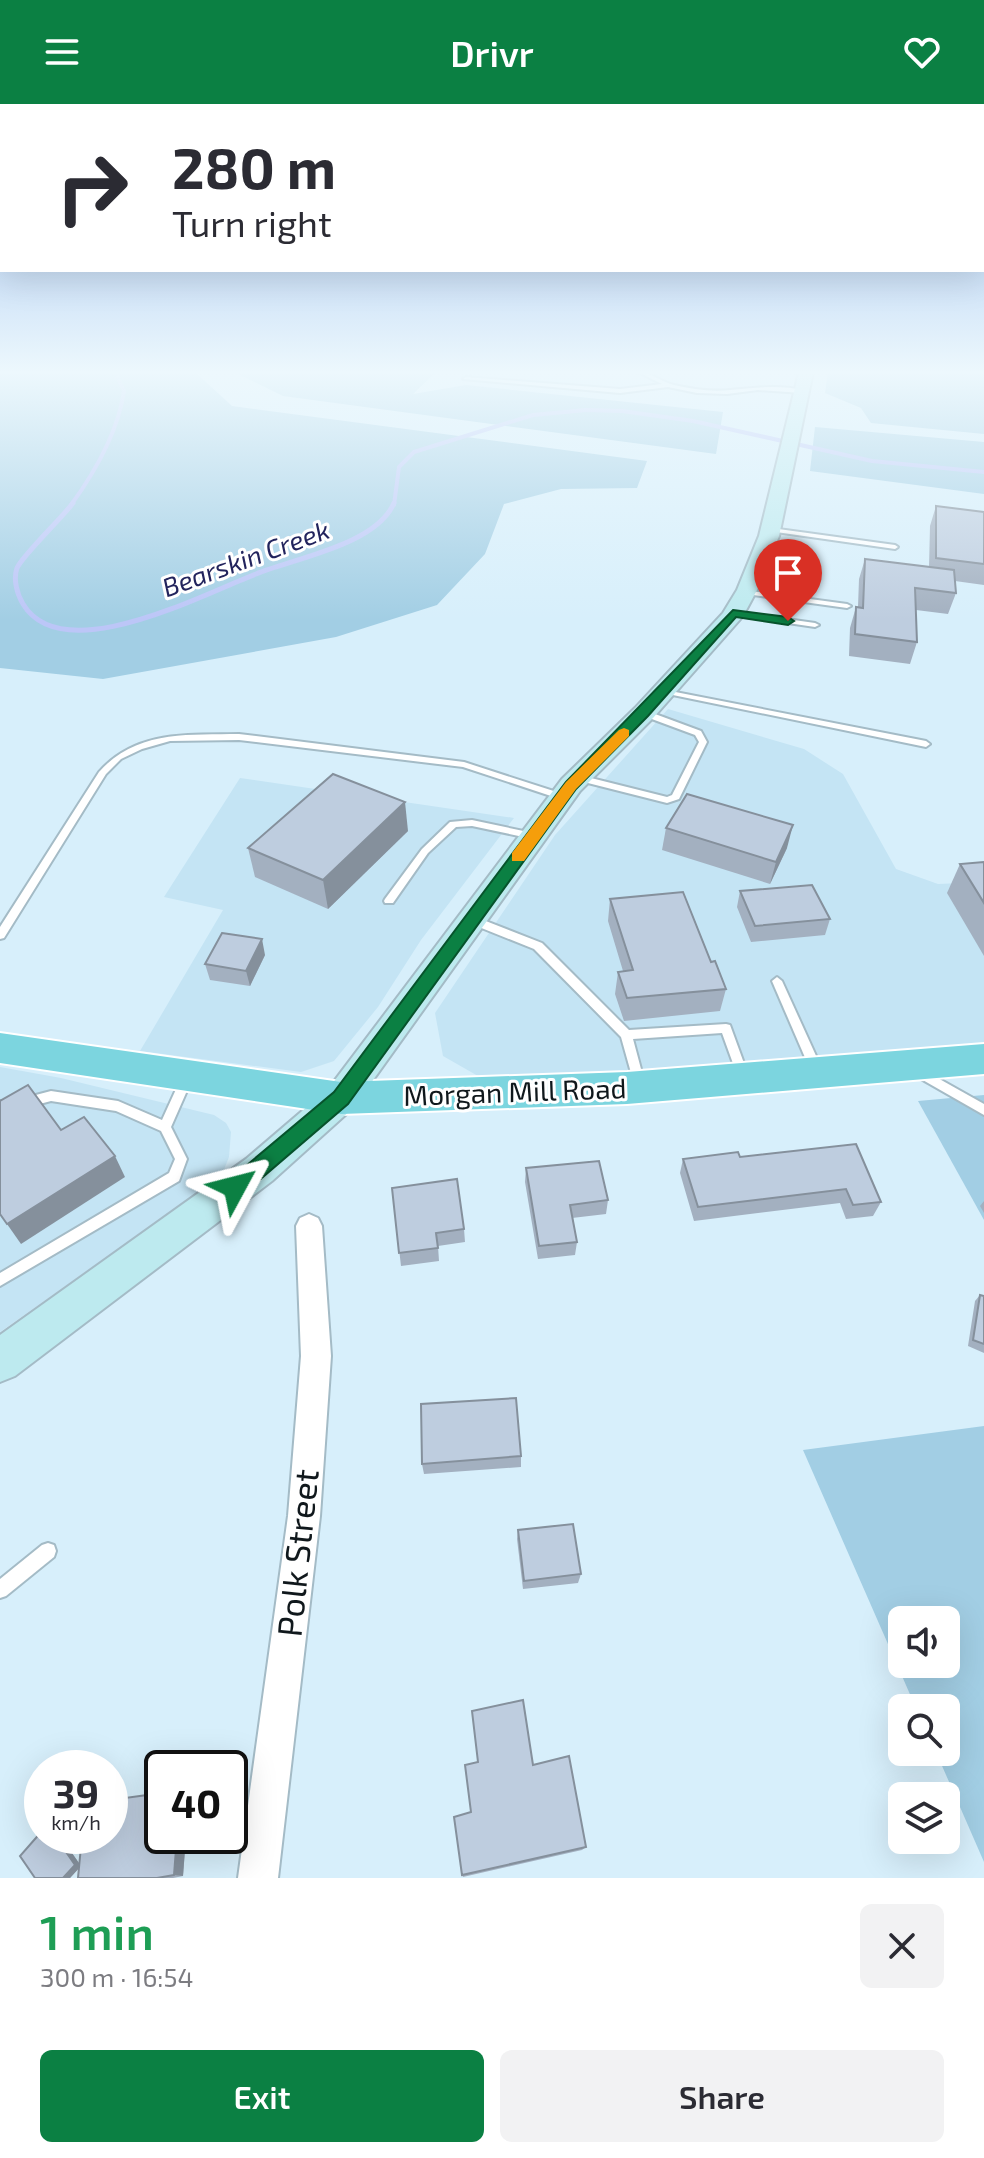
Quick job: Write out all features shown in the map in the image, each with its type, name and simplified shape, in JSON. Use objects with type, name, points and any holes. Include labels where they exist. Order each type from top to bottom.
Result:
[{"type":"main road","name":"Morgan Mill Road","points":[[0,1048],[341,1098],[640,1087],[984,1059]]},
{"type":"street","points":[[0,1361],[259,1170],[341,1098],[570,787],[644,713],[740,602],[771,530],[786,455]]},
{"type":"street","name":"Polk Street","points":[[258,1878],[304,1516],[316,1356],[309,1226]]},
{"type":"lane","points":[[771,530],[895,547]]},
{"type":"lane","points":[[740,602],[847,606]]},
{"type":"lane","points":[[740,602],[815,625]]},
{"type":"lane","points":[[663,691],[926,744]]},
{"type":"lane","points":[[0,935],[103,772],[129,752],[169,738],[239,737],[464,765],[570,787],[667,800],[676,797],[703,742],[698,733],[644,713]]},
{"type":"lane","points":[[389,901],[425,851],[453,824],[472,823],[534,836]]},
{"type":"lane","points":[[472,919],[538,946],[626,1035],[640,1087]]},
{"type":"lane","points":[[777,981],[818,1073]]},
{"type":"lane","points":[[626,1035],[726,1028],[743,1079]]},
{"type":"lane","points":[[907,1066],[984,1110]]},
{"type":"lane","points":[[165,1127],[187,1077]]},
{"type":"lane","points":[[0,1106],[13,1106],[51,1096],[118,1106],[165,1127],[181,1159],[174,1177],[0,1280]]},
{"type":"lane","points":[[0,1590],[48,1551]]},
{"type":"shaded area","points":[[0,455],[600,455],[647,461],[637,488],[561,489],[504,504],[485,554],[437,605],[336,637],[103,679],[0,668]]},
{"type":"shaded area","points":[[812,455],[984,455],[984,494],[810,471]]},
{"type":"shaded area","points":[[668,709],[804,749],[843,774],[896,869],[938,884],[984,882],[984,1044],[781,1063],[485,1080],[443,1056],[435,1013],[555,835]]},
{"type":"shaded area","points":[[240,778],[514,818],[421,940],[378,1007],[334,1061],[301,1072],[140,1051],[223,910],[164,897]]},
{"type":"shaded area","points":[[0,1067],[61,1078],[214,1115],[226,1123],[231,1132],[229,1157],[221,1177],[0,1332]]},
{"type":"shaded area","points":[[984,1095],[984,1220],[918,1101]]},
{"type":"shaded area","points":[[984,1426],[984,1862],[960,1807],[960,1782],[949,1782],[942,1766],[960,1766],[960,1694],[910,1694],[903,1678],[960,1678],[960,1606],[888,1606],[888,1644],[803,1450]]},
{"type":"building","points":[[936,506],[984,512],[984,564],[936,558]]},
{"type":"building","points":[[865,559],[954,570],[956,593],[915,588],[917,642],[855,634],[856,607],[863,608]]},
{"type":"building","points":[[333,774],[405,802],[323,880],[248,848]]},
{"type":"building","points":[[687,794],[793,825],[776,862],[666,828]]},
{"type":"building","points":[[984,862],[984,903],[960,864]]},
{"type":"building","points":[[812,885],[830,919],[755,926],[740,891]]},
{"type":"building","points":[[683,892],[711,962],[715,961],[726,989],[627,998],[618,972],[633,970],[610,899]]},
{"type":"building","points":[[222,933],[262,939],[246,971],[205,964]]},
{"type":"building","points":[[28,1085],[61,1130],[84,1117],[115,1156],[7,1224],[0,1214],[0,1101]]},
{"type":"building","points":[[856,1144],[881,1202],[853,1205],[846,1189],[698,1207],[683,1159],[738,1152],[740,1157]]},
{"type":"building","points":[[599,1161],[608,1200],[570,1205],[577,1242],[539,1246],[526,1168]]},
{"type":"building","points":[[457,1179],[464,1229],[436,1233],[438,1248],[399,1253],[392,1188]]},
{"type":"building","points":[[980,1295],[984,1296],[984,1344],[973,1340]]},
{"type":"building","points":[[516,1398],[521,1456],[422,1464],[421,1404]]},
{"type":"building","points":[[573,1524],[581,1574],[524,1581],[518,1530]]},
{"type":"building","points":[[523,1700],[533,1765],[569,1756],[586,1847],[462,1875],[454,1817],[471,1812],[465,1765],[478,1762],[472,1711]]},
{"type":"building","points":[[144,1795],[144,1854],[176,1854],[174,1875],[157,1878],[78,1878],[80,1854],[128,1854],[128,1798]]},
{"type":"building","points":[[24,1851],[24,1854],[67,1854],[75,1865],[63,1878],[35,1878],[20,1856]]},
{"type":"waterway","name":"Bearskin Creek","points":[[71,505],[102,455]]},
{"type":"waterway","name":"Bearskin Creek","points":[[394,505],[399,467],[411,455]]},
{"type":"waterway","name":"Bearskin Creek","points":[[844,455],[872,461],[984,472]]},
{"type":"waterway","name":"Bearskin Creek","points":[[73,503],[21,562],[15,577],[23,604],[42,622],[69,630],[101,629],[135,621],[333,548],[370,530],[385,517],[394,503]]},
{"type":"slow traffic","points":[[518,857],[571,785],[624,733]]},
{"type":"route","points":[[235,1187],[259,1170],[341,1098],[571,785],[644,713],[733,613],[788,621]]}]
